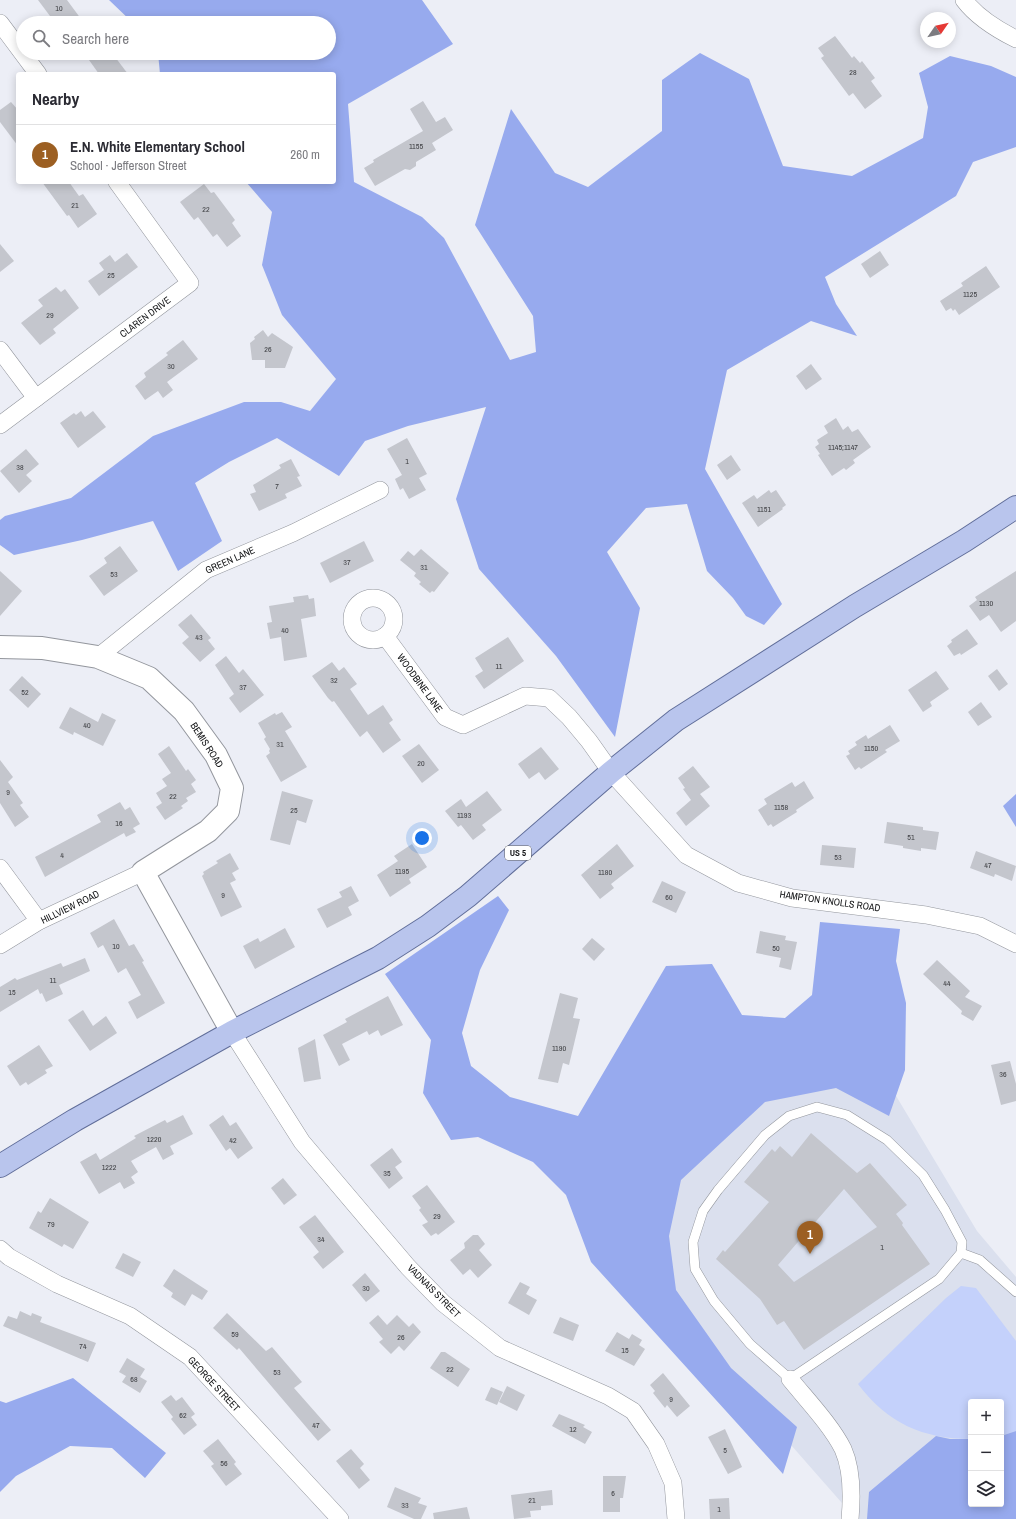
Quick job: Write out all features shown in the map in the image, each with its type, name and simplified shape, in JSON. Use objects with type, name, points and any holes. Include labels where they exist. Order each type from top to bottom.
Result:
[{"type":"main road","name":"US 5","points":[[0,1166],[75,1120],[232,1032],[378,958],[428,926],[468,896],[611,772],[676,720],[855,606],[964,541],[1016,507]]},
{"type":"street","points":[[964,0],[970,8],[1006,34],[1016,39]]},
{"type":"street","points":[[0,23],[16,44]]},
{"type":"street","points":[[28,60],[37,72]]},
{"type":"street","name":"CLAREN DRIVE","points":[[0,425],[190,283],[118,184]]},
{"type":"street","points":[[0,350],[36,398]]},
{"type":"street","name":"GREEN LANE","points":[[98,657],[206,570],[293,533],[380,490]]},
{"type":"street","name":"WOODBINE LANE","points":[[385,636],[445,717],[463,725],[525,696],[549,698],[569,717],[589,741],[611,772]]},
{"type":"street","name":"BEMIS ROAD","points":[[0,647],[42,648],[98,657],[149,678],[184,711],[216,755],[232,788],[228,811],[208,831],[143,872]]},
{"type":"street","name":"HAMPTON KNOLLS ROAD","points":[[611,772],[686,855],[738,884],[792,898],[919,914],[980,926],[1016,944]]},
{"type":"street","points":[[0,868],[39,922]]},
{"type":"street","points":[[143,872],[232,1032]]},
{"type":"street","name":"HILLVIEW ROAD","points":[[0,945],[39,922],[143,872]]},
{"type":"street","name":"VADNAIS STREET","points":[[232,1032],[302,1142],[408,1267],[442,1302],[500,1348],[608,1396],[633,1411],[656,1444],[673,1484],[676,1519]]},
{"type":"street","name":"GEORGE STREET","points":[[0,1249],[9,1257],[57,1284],[130,1316],[190,1357],[340,1519]]},
{"type":"street","points":[[790,1379],[823,1419],[843,1449],[850,1474],[850,1519]]},
{"type":"lane","points":[[817,1107],[847,1115],[887,1140],[923,1175],[945,1210],[962,1242],[961,1253],[939,1279],[790,1379],[750,1344],[714,1301],[695,1269],[693,1242],[703,1211],[718,1190],[765,1135],[789,1116],[817,1107]]},
{"type":"lane","points":[[961,1253],[980,1260],[1016,1292]]},
{"type":"shaded area","points":[[109,0],[422,0],[453,44],[348,104],[354,182],[422,217],[444,238],[510,360],[536,352],[533,316],[475,225],[511,109],[555,173],[588,187],[662,131],[662,80],[700,53],[749,79],[783,166],[852,176],[923,138],[928,107],[919,73],[950,56],[991,66],[1016,77],[1016,147],[973,162],[956,196],[825,277],[836,304],[857,336],[811,321],[727,370],[705,469],[782,604],[764,625],[746,616],[733,598],[707,571],[687,504],[646,508],[607,552],[640,608],[615,737],[556,656],[479,569],[456,499],[486,407],[408,426],[365,441],[339,476],[277,438],[229,462],[195,483],[222,541],[178,571],[153,521],[82,540],[14,555],[0,545],[0,520],[5,516],[71,498],[153,436],[244,402],[281,402],[310,411],[336,379],[282,315],[262,265],[272,212],[248,184],[336,184],[336,72],[160,72],[159,60],[336,60],[336,16],[126,16]]},
{"type":"shaded area","points":[[1016,794],[1016,827],[1003,806]]},
{"type":"shaded area","points":[[498,896],[509,910],[480,970],[462,1033],[471,1066],[510,1097],[578,1116],[666,966],[712,964],[742,1015],[785,1018],[812,995],[820,922],[900,929],[896,961],[906,1003],[905,1070],[889,1116],[836,1088],[765,1102],[681,1180],[669,1236],[676,1290],[731,1368],[797,1427],[783,1474],[591,1262],[566,1195],[533,1162],[478,1137],[451,1140],[423,1093],[431,1040],[385,974]]},
{"type":"shaded area","points":[[847,1014],[977,1231],[1016,1277],[1016,1519],[856,1519],[590,1216]]},
{"type":"shaded area","points":[[961,1286],[976,1288],[1016,1341],[1016,1431],[1004,1435],[1004,1399],[968,1399],[968,1439],[937,1436],[922,1432],[894,1419],[869,1398],[858,1384],[946,1298]]},
{"type":"shaded area","points":[[73,1378],[166,1453],[145,1478],[112,1448],[70,1446],[16,1476],[0,1492],[0,1401],[6,1403]]},
{"type":"shaded area","points":[[1016,1431],[1016,1519],[867,1519],[869,1492],[936,1436],[950,1439],[968,1439],[968,1507],[1004,1507],[1004,1435]]},
{"type":"building","points":[[38,0],[67,0],[79,16],[50,16]]},
{"type":"building","points":[[835,36],[852,58],[854,56],[860,63],[862,61],[875,78],[871,81],[882,96],[865,109],[853,93],[849,96],[821,58],[824,56],[818,48]]},
{"type":"building","points":[[89,60],[117,60],[126,72],[98,72]]},
{"type":"building","points":[[423,101],[436,122],[445,117],[453,130],[432,143],[436,150],[416,162],[416,166],[410,170],[405,169],[375,186],[364,168],[374,162],[373,160],[423,131],[410,109]]},
{"type":"building","points":[[11,102],[16,108],[16,143],[0,122],[0,110]]},
{"type":"building","points":[[43,184],[70,184],[79,196],[83,194],[97,214],[78,228],[69,215],[67,216]]},
{"type":"building","points":[[204,184],[211,193],[214,192],[235,220],[232,223],[241,236],[227,247],[217,234],[213,237],[198,217],[194,220],[180,202]]},
{"type":"building","points":[[0,244],[14,261],[0,272]]},
{"type":"building","points":[[880,251],[889,265],[870,278],[861,264]]},
{"type":"building","points":[[127,253],[138,267],[99,296],[88,281],[104,270],[99,263],[110,255],[115,262]]},
{"type":"building","points":[[986,266],[1000,287],[959,315],[955,309],[953,311],[951,308],[946,311],[940,301],[963,286],[961,283]]},
{"type":"building","points":[[56,287],[61,292],[65,289],[79,308],[53,329],[56,333],[40,345],[21,323],[43,306],[38,300]]},
{"type":"building","points":[[263,330],[268,337],[272,333],[293,347],[285,368],[265,368],[265,360],[252,360],[250,343],[255,339],[254,337]]},
{"type":"building","points":[[183,340],[198,359],[167,382],[173,390],[163,398],[158,391],[145,400],[135,386],[146,377],[144,373],[168,355],[166,353]]},
{"type":"building","points":[[811,364],[822,379],[806,390],[796,376]]},
{"type":"building","points":[[81,411],[85,417],[93,411],[106,427],[78,448],[60,423],[74,413],[76,415]]},
{"type":"building","points":[[836,418],[843,430],[848,426],[852,432],[858,429],[871,447],[853,460],[855,463],[846,470],[844,468],[832,476],[818,455],[820,454],[815,447],[819,444],[817,440],[828,433],[824,426]]},
{"type":"building","points":[[407,438],[427,474],[419,478],[426,490],[409,499],[403,488],[400,490],[395,479],[402,475],[387,449]]},
{"type":"building","points":[[26,449],[39,464],[26,475],[32,481],[19,493],[0,471]]},
{"type":"building","points":[[731,455],[741,470],[727,480],[717,465]]},
{"type":"building","points":[[291,459],[300,476],[297,477],[302,486],[285,494],[287,498],[259,511],[250,494],[256,492],[253,485],[281,468],[279,465]]},
{"type":"building","points":[[769,490],[771,493],[776,490],[786,505],[782,508],[783,509],[758,527],[742,503],[754,495],[757,499]]},
{"type":"building","points":[[364,541],[374,561],[330,583],[320,563]]},
{"type":"building","points":[[120,546],[138,571],[104,596],[89,576],[107,563],[104,558]]},
{"type":"building","points":[[421,549],[449,573],[434,592],[432,591],[430,593],[419,584],[421,582],[414,576],[416,573],[400,560],[408,551],[414,556]]},
{"type":"building","points":[[0,571],[22,591],[0,616]]},
{"type":"building","points":[[1016,571],[1016,621],[1001,632],[989,615],[980,621],[969,606],[977,600],[975,597]]},
{"type":"building","points":[[308,595],[309,599],[314,598],[316,616],[301,619],[307,657],[284,661],[281,637],[270,639],[267,623],[272,622],[269,606],[294,602],[293,597]]},
{"type":"building","points":[[191,614],[211,638],[208,640],[215,649],[200,662],[182,643],[189,637],[178,625]]},
{"type":"building","points":[[967,629],[978,644],[961,655],[960,653],[954,656],[947,646],[952,642],[951,640]]},
{"type":"building","points":[[508,637],[524,661],[484,689],[475,676],[483,671],[475,658]]},
{"type":"building","points":[[226,656],[239,673],[243,669],[264,695],[240,713],[229,698],[234,694],[215,665]]},
{"type":"building","points":[[332,662],[339,671],[344,667],[357,684],[350,689],[368,715],[383,705],[393,720],[389,723],[401,740],[383,753],[367,731],[360,737],[334,701],[332,702],[328,698],[312,676]]},
{"type":"building","points":[[997,669],[1008,684],[999,691],[988,676]]},
{"type":"building","points":[[936,671],[949,689],[930,702],[932,706],[923,712],[908,690]]},
{"type":"building","points":[[22,676],[41,694],[28,708],[9,690]]},
{"type":"building","points":[[981,702],[992,717],[978,726],[968,712]]},
{"type":"building","points":[[70,707],[98,722],[102,713],[116,720],[103,746],[74,732],[73,735],[59,728]]},
{"type":"building","points":[[282,712],[292,727],[285,731],[307,767],[281,782],[266,756],[270,753],[270,749],[264,739],[266,737],[258,723],[275,713],[276,715]]},
{"type":"building","points":[[890,725],[900,741],[885,750],[887,752],[861,769],[859,767],[855,770],[846,756],[850,754],[848,751],[857,745],[855,742],[866,735],[868,739]]},
{"type":"building","points":[[419,744],[439,770],[422,783],[402,756]]},
{"type":"building","points":[[169,746],[186,771],[188,769],[196,780],[191,784],[196,792],[186,798],[188,801],[181,806],[183,808],[165,820],[156,807],[162,803],[156,793],[167,786],[162,779],[171,773],[158,754]]},
{"type":"building","points":[[541,747],[559,769],[545,780],[539,772],[529,779],[518,764]]},
{"type":"building","points":[[0,760],[13,777],[8,782],[23,803],[20,805],[29,817],[15,827],[0,803]]},
{"type":"building","points":[[693,766],[710,787],[700,794],[710,806],[686,826],[676,813],[691,800],[683,789],[685,788],[678,778]]},
{"type":"building","points":[[804,781],[814,798],[796,810],[797,812],[773,827],[771,824],[768,826],[758,810],[767,804],[764,799],[792,782],[795,787]]},
{"type":"building","points":[[282,791],[313,800],[306,823],[297,820],[290,845],[270,840]]},
{"type":"building","points":[[487,791],[502,810],[482,825],[486,830],[473,840],[461,825],[458,827],[445,811],[461,799],[466,807]]},
{"type":"building","points":[[120,802],[125,810],[130,807],[140,824],[133,828],[136,832],[126,837],[124,833],[45,877],[35,857],[101,822],[97,815]]},
{"type":"building","points":[[887,822],[923,827],[923,830],[939,832],[936,850],[921,848],[921,851],[884,843]]},
{"type":"building","points":[[412,844],[427,867],[409,879],[411,883],[390,897],[377,875],[398,861],[394,856]]},
{"type":"building","points":[[617,844],[634,866],[611,884],[614,888],[600,899],[581,875]]},
{"type":"building","points":[[822,845],[856,848],[854,868],[820,865]]},
{"type":"building","points":[[976,851],[1016,866],[1012,881],[995,874],[994,877],[970,868]]},
{"type":"building","points":[[230,853],[239,869],[232,873],[236,880],[230,883],[242,907],[221,917],[202,876],[204,874],[203,872],[218,863],[216,861]]},
{"type":"building","points":[[662,881],[686,892],[676,913],[652,902]]},
{"type":"building","points":[[351,886],[359,901],[348,907],[352,915],[327,928],[317,909],[342,897],[339,892]]},
{"type":"building","points":[[114,919],[129,946],[134,944],[144,961],[142,962],[165,1003],[137,1019],[128,1002],[141,995],[126,968],[118,973],[103,945],[98,948],[90,933]]},
{"type":"building","points":[[285,928],[295,947],[255,969],[243,946],[258,938],[260,942]]},
{"type":"building","points":[[760,931],[786,936],[785,940],[797,942],[791,970],[779,967],[781,958],[756,953]]},
{"type":"building","points":[[592,938],[605,949],[594,961],[582,949]]},
{"type":"building","points":[[85,958],[90,971],[59,985],[63,994],[46,1002],[42,993],[40,994],[38,989],[0,1012],[0,987],[15,978],[17,980],[61,963],[63,967]]},
{"type":"building","points":[[937,960],[970,991],[965,997],[982,1006],[973,1021],[961,1014],[962,1011],[923,974]]},
{"type":"building","points":[[560,993],[578,998],[573,1018],[580,1019],[569,1065],[563,1063],[558,1083],[538,1079]]},
{"type":"building","points":[[388,996],[403,1025],[381,1036],[378,1030],[369,1035],[367,1031],[342,1044],[350,1060],[339,1066],[323,1035],[347,1022],[345,1019]]},
{"type":"building","points":[[83,1010],[93,1026],[106,1016],[117,1033],[90,1051],[68,1020]]},
{"type":"building","points":[[315,1039],[321,1079],[304,1082],[298,1048]]},
{"type":"building","points":[[39,1045],[53,1066],[45,1070],[47,1073],[28,1085],[26,1082],[20,1086],[7,1066]]},
{"type":"building","points":[[1010,1061],[1016,1084],[1016,1101],[1001,1105],[991,1065]]},
{"type":"building","points":[[183,1115],[193,1134],[170,1146],[174,1154],[163,1160],[156,1147],[131,1161],[138,1172],[131,1177],[135,1183],[124,1189],[120,1182],[99,1194],[80,1162],[96,1153],[100,1160],[136,1138],[134,1136],[165,1120],[167,1123]]},
{"type":"building","points":[[223,1115],[230,1126],[236,1122],[253,1148],[238,1159],[230,1148],[226,1151],[209,1125]]},
{"type":"building","points":[[811,1133],[857,1173],[870,1163],[907,1205],[896,1214],[903,1223],[902,1225],[930,1264],[804,1350],[784,1321],[777,1325],[760,1299],[716,1259],[723,1250],[725,1252],[769,1202],[744,1182],[772,1149],[775,1152],[780,1146],[792,1157]],"holes":[[[844,1189],[877,1227],[794,1282],[778,1265]]]},
{"type":"building","points":[[392,1148],[402,1162],[395,1167],[403,1178],[389,1189],[370,1165]]},
{"type":"building","points":[[283,1178],[297,1195],[284,1205],[271,1188]]},
{"type":"building","points":[[427,1185],[455,1222],[438,1235],[436,1233],[431,1236],[422,1225],[428,1222],[419,1210],[421,1208],[412,1196]]},
{"type":"building","points":[[50,1198],[89,1222],[73,1249],[64,1244],[62,1247],[29,1228],[38,1211],[41,1213]]},
{"type":"building","points":[[315,1215],[344,1252],[323,1269],[313,1257],[319,1252],[299,1227]]},
{"type":"building","points":[[473,1235],[478,1235],[485,1244],[479,1250],[492,1265],[478,1278],[470,1269],[463,1275],[450,1260],[465,1248],[464,1243]]},
{"type":"building","points":[[123,1253],[141,1262],[133,1277],[115,1268]]},
{"type":"building","points":[[174,1269],[208,1291],[202,1300],[192,1294],[185,1306],[171,1297],[173,1293],[163,1286]]},
{"type":"building","points":[[365,1273],[380,1291],[366,1302],[352,1285]]},
{"type":"building","points":[[520,1282],[530,1287],[526,1294],[537,1300],[529,1315],[508,1303]]},
{"type":"building","points":[[20,1311],[31,1316],[32,1313],[42,1317],[40,1322],[96,1343],[88,1362],[3,1326],[8,1316],[17,1319]]},
{"type":"building","points":[[227,1313],[266,1351],[272,1347],[302,1382],[294,1388],[331,1430],[318,1441],[239,1348],[237,1350],[213,1328]]},
{"type":"building","points":[[378,1315],[387,1325],[397,1315],[409,1327],[413,1323],[421,1332],[404,1351],[399,1346],[391,1354],[379,1342],[383,1339],[369,1323]]},
{"type":"building","points":[[560,1317],[579,1325],[573,1341],[553,1333]]},
{"type":"building","points":[[617,1332],[629,1339],[632,1334],[642,1340],[639,1345],[645,1349],[634,1366],[605,1351]]},
{"type":"building","points":[[441,1352],[445,1352],[470,1369],[458,1387],[430,1368]]},
{"type":"building","points":[[127,1358],[145,1369],[140,1377],[147,1381],[140,1393],[122,1382],[126,1376],[119,1372]]},
{"type":"building","points":[[663,1373],[690,1406],[677,1417],[667,1405],[665,1408],[653,1393],[655,1391],[650,1385]]},
{"type":"building","points":[[507,1386],[525,1395],[517,1411],[499,1402]]},
{"type":"building","points":[[491,1387],[503,1392],[497,1405],[485,1400]]},
{"type":"building","points":[[171,1395],[176,1401],[182,1397],[195,1414],[191,1417],[197,1425],[184,1435],[171,1419],[173,1417],[161,1402]]},
{"type":"building","points":[[559,1414],[585,1425],[583,1427],[592,1432],[585,1444],[552,1426]]},
{"type":"building","points":[[725,1429],[742,1467],[728,1474],[708,1437]]},
{"type":"building","points":[[218,1439],[236,1462],[234,1464],[242,1474],[226,1486],[211,1466],[214,1464],[203,1451]]},
{"type":"building","points":[[351,1449],[364,1464],[360,1468],[370,1480],[359,1489],[336,1461]]},
{"type":"building","points":[[603,1476],[626,1476],[623,1498],[620,1498],[620,1512],[603,1512]]},
{"type":"building","points":[[395,1487],[421,1498],[418,1503],[427,1506],[421,1519],[414,1519],[387,1507]]},
{"type":"building","points":[[552,1490],[553,1505],[541,1506],[541,1510],[530,1511],[531,1517],[514,1519],[511,1495]]},
{"type":"building","points":[[729,1498],[730,1519],[710,1519],[709,1499]]},
{"type":"building","points":[[467,1507],[470,1519],[434,1519],[433,1513]]},
{"type":"place","name":"E.N. White Elementary School","points":[[810,1254]]}]
